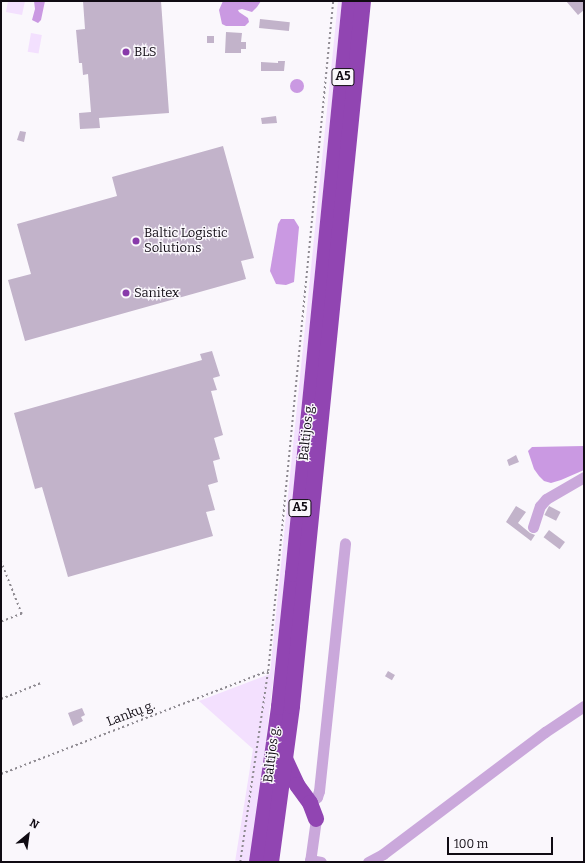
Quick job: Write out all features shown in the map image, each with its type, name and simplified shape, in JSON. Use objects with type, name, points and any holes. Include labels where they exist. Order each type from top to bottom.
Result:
[{"type":"highway","name":"Baltijos g.","points":[[257,862],[277,722],[293,574],[350,1]]},
{"type":"highway","name":"Baltijos g.","points":[[271,862],[286,760],[298,652],[364,1]]},
{"type":"highway","points":[[286,760],[291,775],[310,803],[316,820]]},
{"type":"street","points":[[533,527],[540,506],[546,499],[584,477]]},
{"type":"street","points":[[310,803],[317,797],[319,791],[345,543]]},
{"type":"street","points":[[368,862],[383,854],[545,732],[584,706]]},
{"type":"street","points":[[316,820],[310,861],[322,862]]},
{"type":"path","points":[[240,862],[268,671],[333,1]]},
{"type":"path","points":[[1,561],[22,614],[1,622]]},
{"type":"path","name":"Lankų g.","points":[[1,774],[268,671]]},
{"type":"path","points":[[1,698],[41,683]]},
{"type":"shaded area","points":[[8,1],[25,1],[22,15],[6,12]]},
{"type":"shaded area","points":[[34,1],[45,1],[41,20],[38,23],[32,20],[35,9]]},
{"type":"shaded area","points":[[223,1],[261,1],[252,12],[242,9],[238,10],[248,18],[249,22],[245,26],[226,26],[222,24],[219,10]]},
{"type":"shaded area","points":[[338,1],[342,1],[282,609],[251,862],[235,862],[253,749],[199,701],[270,674]]},
{"type":"shaded area","points":[[31,33],[42,35],[39,54],[28,52]]},
{"type":"shaded area","points":[[297,79],[302,81],[304,86],[302,91],[297,93],[292,91],[290,86],[292,81]]},
{"type":"shaded area","points":[[281,219],[294,219],[299,227],[294,282],[286,285],[276,284],[270,271],[278,224]]},
{"type":"shaded area","points":[[584,446],[584,470],[551,483],[544,481],[539,476],[534,469],[528,451],[532,447]]},
{"type":"building","name":"BLS","points":[[83,1],[161,1],[169,113],[99,118],[100,128],[80,129],[79,113],[91,112],[88,74],[83,75],[82,63],[79,63],[76,30],[85,29]]},
{"type":"building","points":[[566,1],[584,1],[584,10],[578,15]]},
{"type":"building","points":[[260,19],[290,22],[289,31],[259,28]]},
{"type":"building","points":[[226,32],[242,33],[241,42],[246,42],[246,49],[241,49],[241,53],[225,53]]},
{"type":"building","points":[[207,36],[214,36],[214,43],[207,43]]},
{"type":"building","points":[[278,61],[285,61],[284,71],[261,71],[261,62],[278,63]]},
{"type":"building","points":[[276,116],[277,123],[262,124],[261,118]]},
{"type":"building","points":[[20,131],[26,132],[24,142],[17,140]]},
{"type":"building","name":"Baltic Logistic Solutions","points":[[223,146],[254,258],[241,261],[246,279],[25,341],[8,280],[31,274],[17,224],[117,196],[112,177]]},
{"type":"building","points":[[212,351],[220,376],[213,378],[217,390],[211,391],[223,435],[214,438],[220,459],[213,461],[218,482],[208,485],[215,510],[206,512],[213,536],[68,577],[42,487],[35,489],[14,413],[202,360],[200,354]]},
{"type":"building","points":[[516,455],[519,462],[509,466],[507,460]]},
{"type":"building","points":[[516,506],[526,512],[518,523],[530,533],[535,535],[531,541],[506,522]]},
{"type":"building","points":[[549,506],[561,512],[556,521],[544,515]]},
{"type":"building","points":[[549,530],[565,542],[560,549],[544,537]]},
{"type":"building","points":[[388,671],[395,675],[392,680],[385,676]]},
{"type":"building","points":[[82,708],[85,715],[81,717],[83,721],[73,726],[68,713]]},
{"type":"place","name":"BLS","points":[[126,52]]},
{"type":"place","name":"Baltic Logistic Solutions","points":[[136,241]]},
{"type":"place","name":"Sanitex","points":[[126,293]]}]
